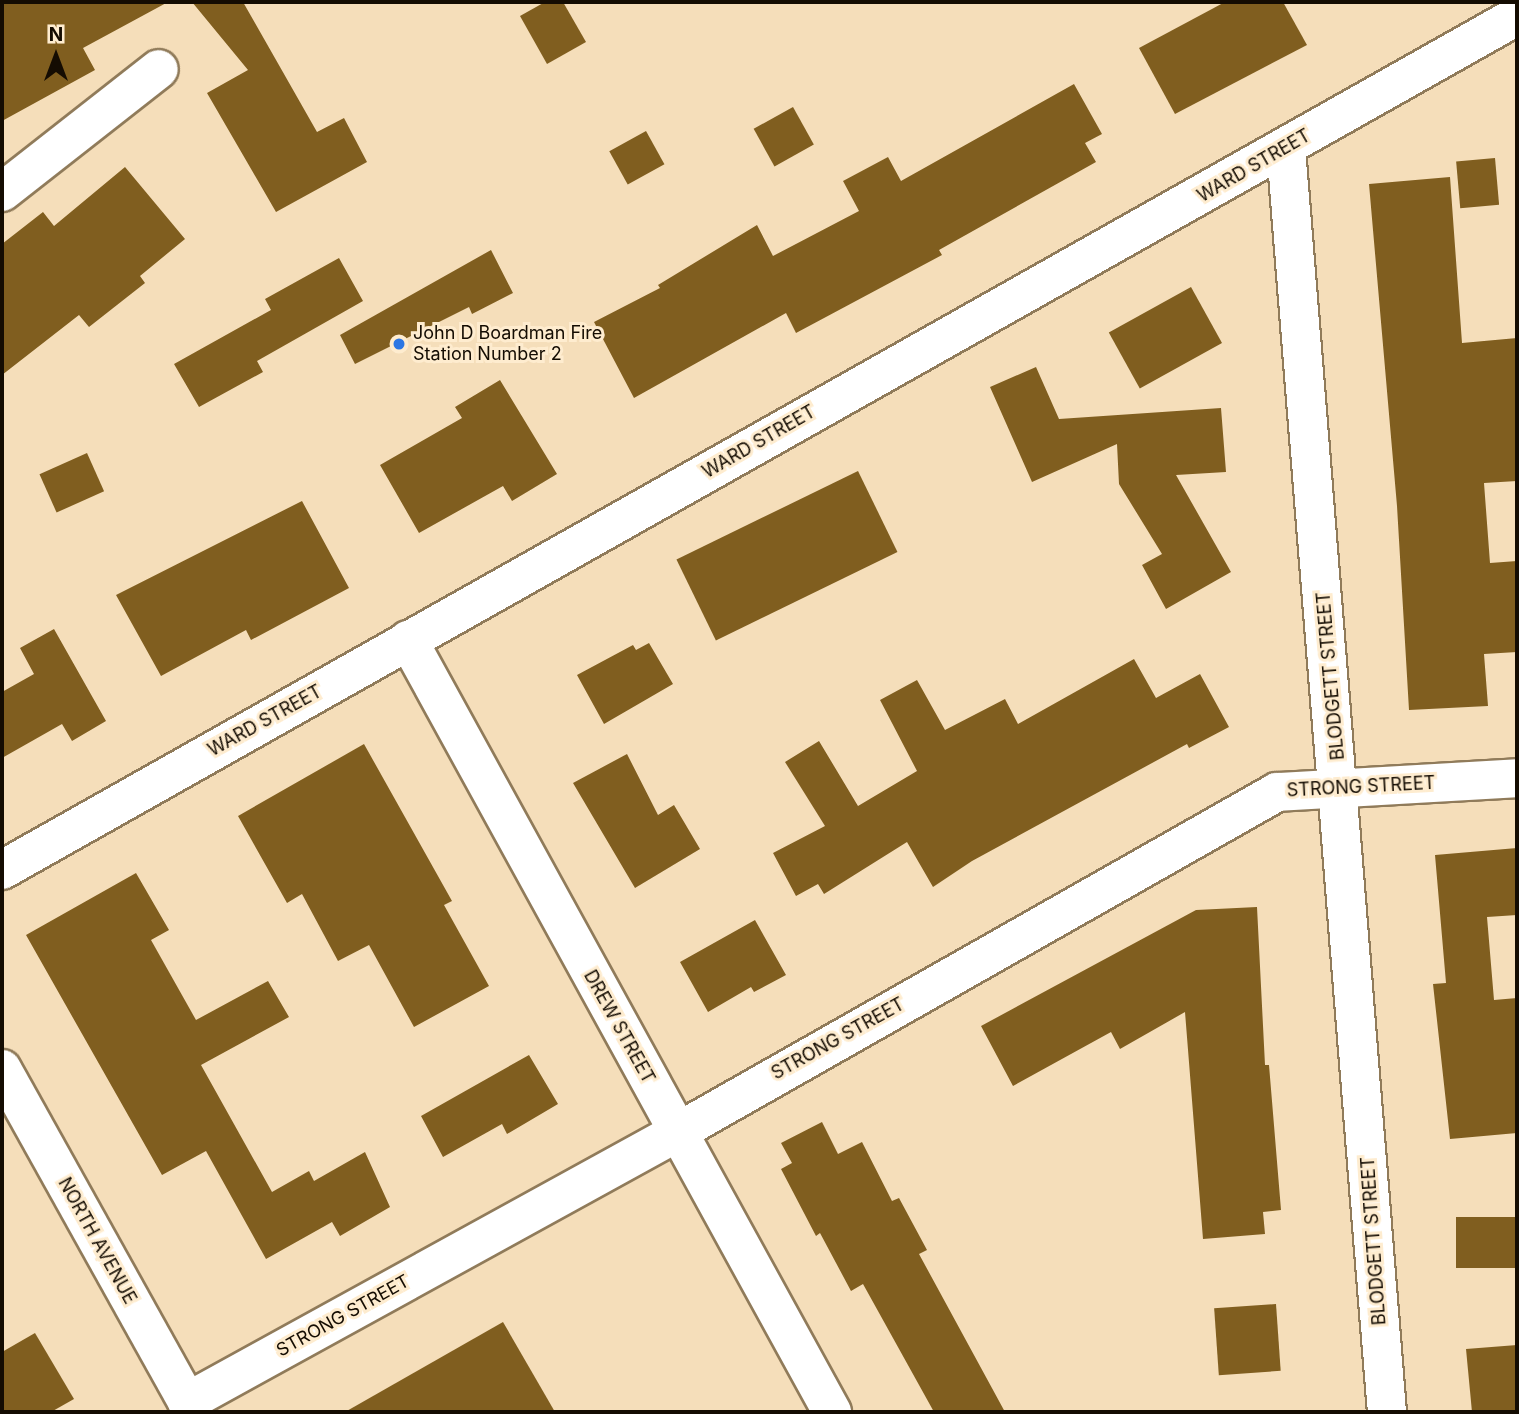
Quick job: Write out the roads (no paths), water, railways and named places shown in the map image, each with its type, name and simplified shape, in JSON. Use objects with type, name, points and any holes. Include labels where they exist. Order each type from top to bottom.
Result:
[{"type":"street","name":"WARD STREET","points":[[2,870],[1286,149],[1517,16]]},
{"type":"street","points":[[2,192],[159,69]]},
{"type":"street","name":"BLODGETT STREET","points":[[1286,149],[1340,788],[1387,1412]]},
{"type":"street","name":"DREW STREET","points":[[408,640],[676,1133],[832,1412]]},
{"type":"street","name":"STRONG STREET","points":[[190,1407],[1277,792],[1517,778]]},
{"type":"street","name":"NORTH AVENUE","points":[[2,1069],[190,1407]]},
{"type":"place","name":"John D Boardman Fire Station Number 2","points":[[399,344]]}]
